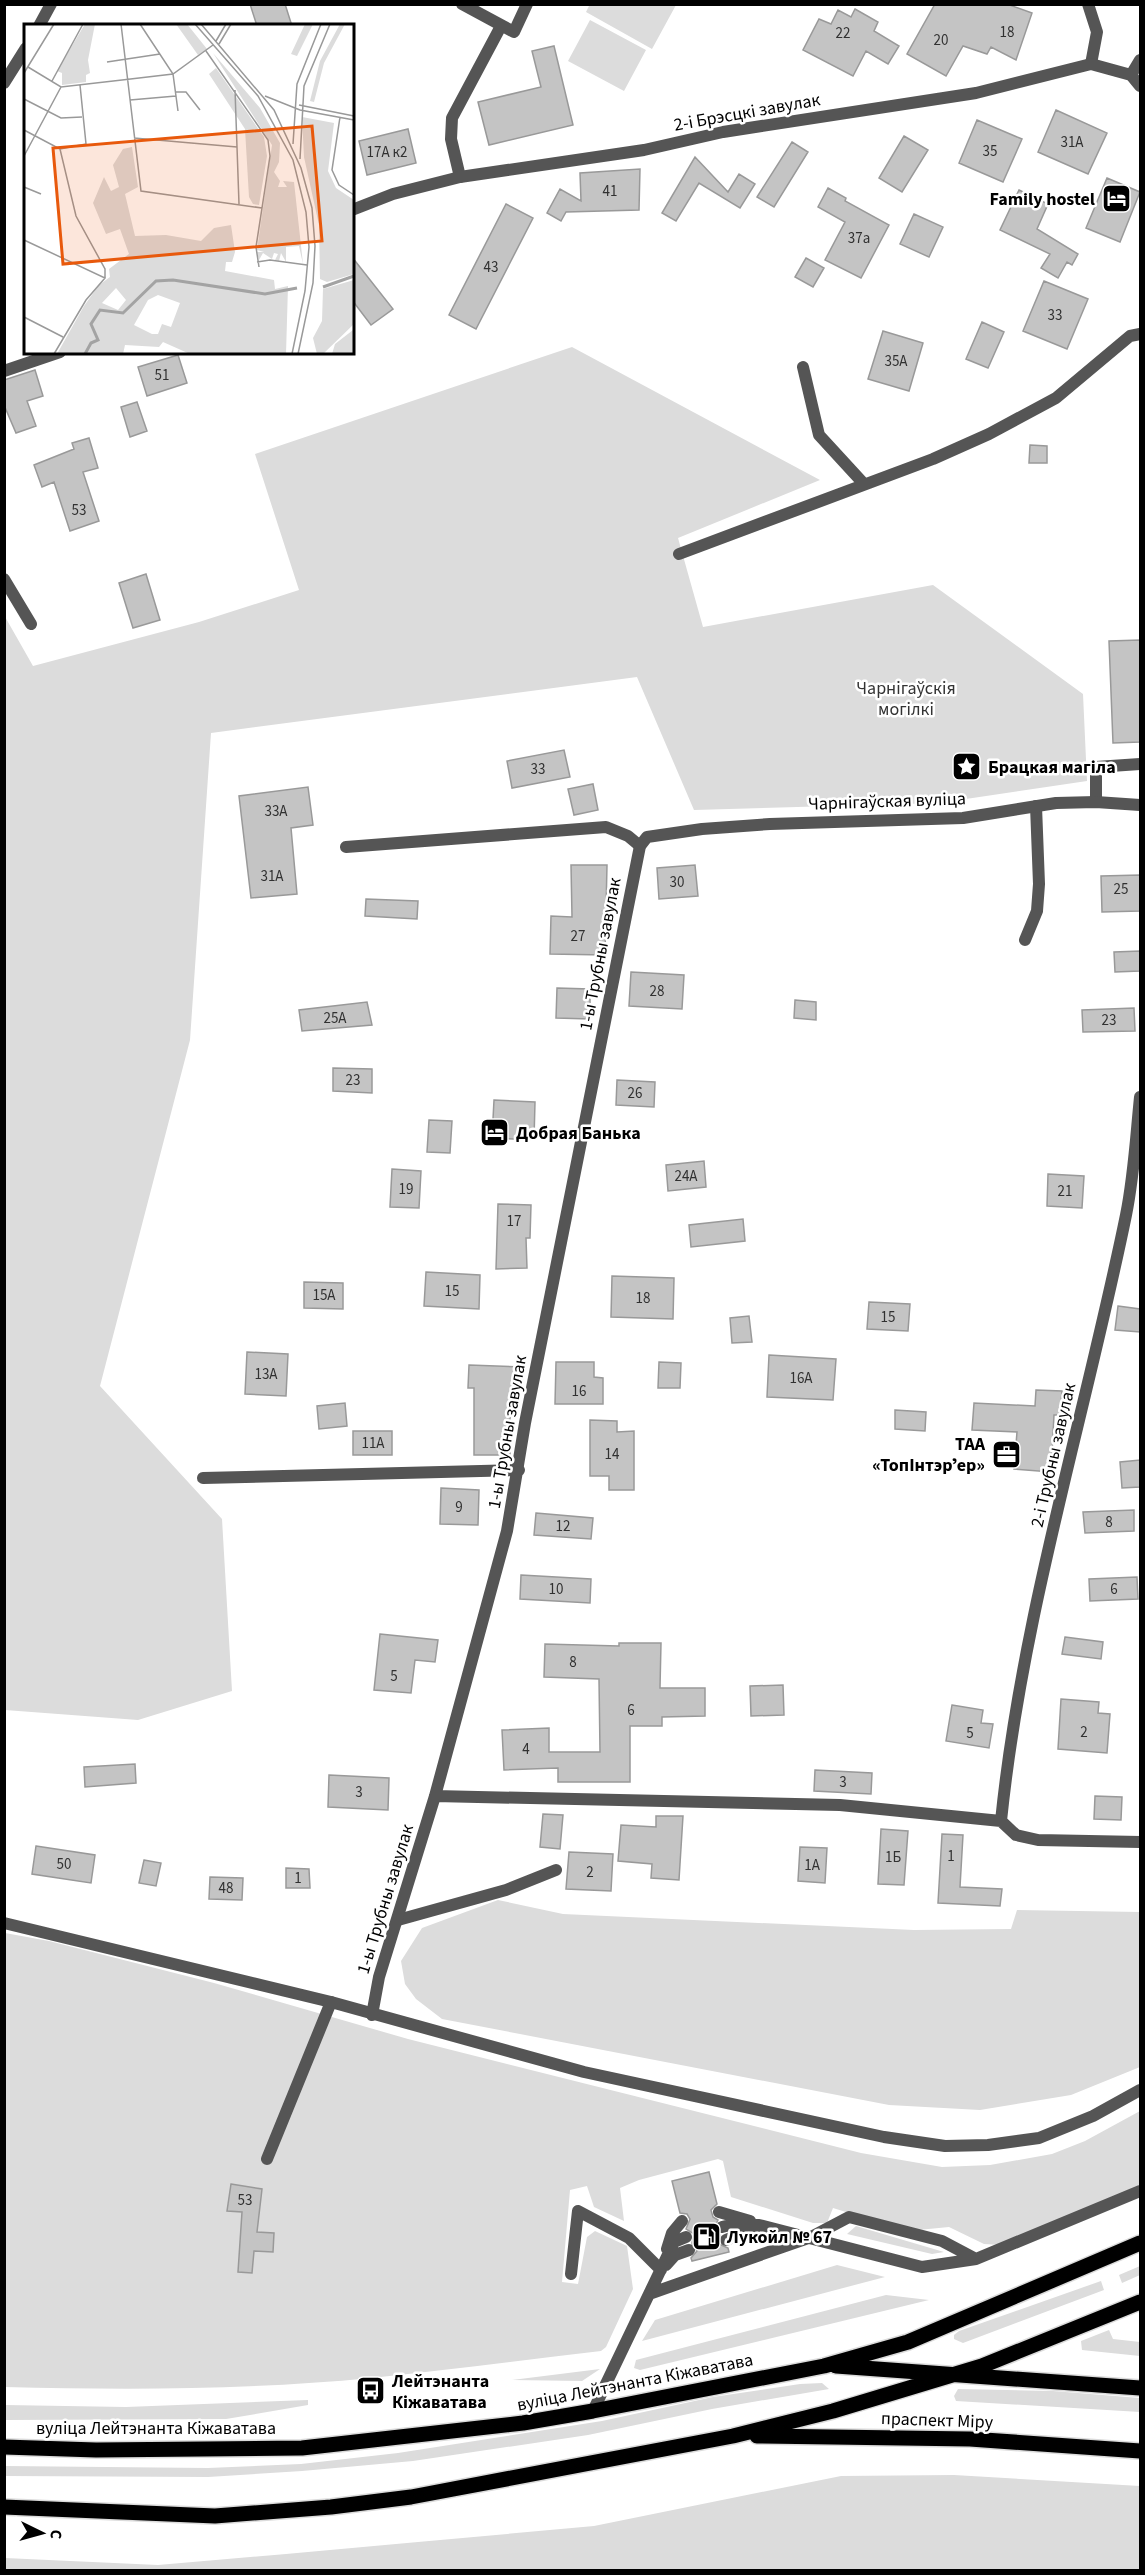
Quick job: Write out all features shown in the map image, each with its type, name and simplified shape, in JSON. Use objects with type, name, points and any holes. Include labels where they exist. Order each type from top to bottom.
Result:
[{"type":"main road","name":"вуліца Лейтэнанта Кіжаватава","points":[[4,2447],[96,2450],[302,2448],[523,2423],[593,2411],[824,2366],[908,2342],[1140,2243]]},
{"type":"main road","points":[[4,2507],[197,2517],[332,2507],[411,2497],[733,2436],[833,2411],[961,2373],[1140,2302]]},
{"type":"main road","points":[[824,2366],[961,2373],[1140,2388]]},
{"type":"main road","name":"праспект Міру","points":[[733,2436],[970,2439],[1140,2451]]},
{"type":"street","points":[[40,24],[51,4]]},
{"type":"street","points":[[462,4],[514,32],[527,4]]},
{"type":"street","points":[[1088,4],[1097,32],[1091,64]]},
{"type":"street","points":[[460,177],[450,139],[452,118],[501,26]]},
{"type":"street","points":[[4,83],[24,51]]},
{"type":"street","points":[[1140,60],[1131,75],[1140,86]]},
{"type":"street","name":"2-і Брэсцкі завулак","points":[[354,209],[393,194],[460,177],[644,150],[723,132],[976,93],[1091,64],[1131,75]]},
{"type":"street","points":[[679,554],[933,459],[999,429],[1056,398],[1130,336],[1140,334]]},
{"type":"street","points":[[4,370],[54,354]]},
{"type":"street","points":[[802,367],[819,435],[864,484]]},
{"type":"street","points":[[4,579],[31,624]]},
{"type":"street","points":[[1095,802],[1096,767],[1140,764]]},
{"type":"street","name":"Чарнігаўская вуліца","points":[[640,846],[647,837],[702,829],[770,824],[963,818],[1056,803],[1095,802],[1140,805]]},
{"type":"street","points":[[1025,940],[1037,911],[1036,806]]},
{"type":"street","points":[[346,847],[606,827],[628,836],[640,846]]},
{"type":"street","name":"1-ы Трубны завулак","points":[[372,2015],[379,1977],[435,1796],[507,1531],[519,1470],[525,1423],[640,846]]},
{"type":"street","name":"2-і Трубны завулак","points":[[1001,1821],[1008,1757],[1040,1589],[1126,1213],[1140,1097]]},
{"type":"street","points":[[203,1478],[519,1470]]},
{"type":"street","points":[[435,1796],[840,1805],[1001,1821],[1017,1835],[1038,1840],[1140,1842]]},
{"type":"street","points":[[398,1920],[506,1890],[556,1870]]},
{"type":"street","points":[[4,1923],[331,2002],[584,2072],[884,2137],[945,2146],[988,2145],[1039,2138],[1093,2116],[1140,2090]]},
{"type":"street","points":[[267,2158],[331,2002]]},
{"type":"street","points":[[722,2227],[734,2224],[759,2225],[922,2267],[976,2259],[1140,2191]]},
{"type":"street","points":[[571,2274],[578,2211],[629,2238],[661,2270]]},
{"type":"street","points":[[719,2212],[741,2217],[759,2225]]},
{"type":"street","points":[[649,2294],[811,2237],[849,2217],[942,2241],[976,2259]]},
{"type":"street","points":[[661,2270],[672,2233],[682,2221]]},
{"type":"street","points":[[726,2240],[759,2225]]},
{"type":"street","points":[[593,2411],[674,2242],[686,2237]]},
{"type":"street","points":[[661,2270],[675,2255],[689,2250]]},
{"type":"green space","points":[[590,4],[676,5],[652,49],[586,12]]},
{"type":"green space","points":[[590,20],[646,50],[624,91],[568,61]]},
{"type":"green space","name":"Чарнігаўскія могілкі","points":[[572,347],[820,480],[678,538],[703,627],[933,585],[1083,694],[1087,781],[939,803],[694,810],[637,677],[211,733],[190,1040],[100,1386],[222,1519],[232,1691],[138,1720],[5,1710],[4,615],[33,666],[199,622],[299,590],[255,454]]},
{"type":"green space","points":[[498,1900],[563,1914],[914,1930],[1011,1929],[1017,1910],[1140,1912],[1140,2067],[1071,2095],[980,2110],[889,2105],[442,2019],[416,1999],[405,1984],[401,1961],[422,1928]]},
{"type":"green space","points":[[5,1933],[49,1941],[214,1983],[408,2039],[861,2153],[942,2167],[990,2165],[1052,2154],[1085,2141],[1140,2111],[1140,2187],[1001,2245],[984,2244],[949,2227],[918,2230],[878,2222],[833,2208],[827,2223],[813,2223],[731,2197],[723,2161],[718,2159],[639,2180],[620,2188],[624,2221],[594,2207],[587,2186],[570,2190],[562,2282],[578,2284],[587,2237],[595,2231],[627,2246],[633,2289],[606,2347],[601,2351],[371,2378],[280,2385],[142,2389],[5,2387]]},
{"type":"green space","points":[[856,2226],[944,2252],[932,2254],[847,2234]]},
{"type":"green space","points":[[837,2265],[885,2277],[642,2341],[655,2320]]},
{"type":"green space","points":[[1140,2266],[1140,2275],[1122,2283],[1119,2275]]},
{"type":"green space","points":[[1101,2281],[1104,2290],[963,2343],[954,2339],[954,2335],[959,2331]]},
{"type":"green space","points":[[886,2295],[929,2300],[640,2370],[634,2368],[636,2360]]},
{"type":"green space","points":[[1109,2330],[1113,2339],[1140,2342],[1140,2356],[1082,2350],[1081,2341]]},
{"type":"green space","points":[[600,2369],[582,2381],[512,2380]]},
{"type":"green space","points":[[822,2383],[829,2389],[712,2409],[588,2435],[413,2461],[208,2477],[5,2476],[5,2466],[208,2468],[301,2464],[398,2453],[602,2421],[713,2397],[800,2384]]},
{"type":"green space","points":[[958,2389],[1053,2391],[1140,2398],[1140,2412],[956,2401],[954,2396]]},
{"type":"green space","points":[[308,2400],[308,2405],[226,2419],[5,2420],[5,2405],[126,2407]]},
{"type":"green space","points":[[954,2475],[1140,2486],[1140,2570],[5,2570],[5,2558],[158,2565],[594,2526],[841,2476]]},
{"type":"building","points":[[250,4],[285,4],[291,24],[256,24]]},
{"type":"building","points":[[935,4],[1007,4],[1032,13],[1016,60],[991,47],[987,54],[963,46],[946,76],[907,54]]},
{"type":"building","points":[[855,9],[878,22],[874,31],[899,46],[888,64],[866,51],[853,76],[803,50],[819,19],[831,24],[838,10],[851,17]]},
{"type":"building","points":[[554,46],[573,125],[489,145],[478,102],[541,87],[532,51]]},
{"type":"building","points":[[1056,110],[1107,133],[1088,174],[1038,152]]},
{"type":"building","points":[[977,120],[1022,139],[1003,182],[959,163]]},
{"type":"building","points":[[408,129],[416,163],[367,175],[359,141]]},
{"type":"building","points":[[904,136],[928,150],[902,192],[879,178]]},
{"type":"building","points":[[792,142],[808,152],[774,207],[757,197]]},
{"type":"building","points":[[695,157],[728,192],[739,174],[755,184],[740,208],[699,183],[676,221],[662,213]]},
{"type":"building","points":[[640,169],[639,210],[566,212],[561,221],[547,213],[560,189],[581,201],[580,173]]},
{"type":"building","points":[[1107,178],[1140,192],[1120,242],[1086,228]]},
{"type":"building","points":[[828,188],[846,198],[845,201],[889,225],[861,278],[825,260],[845,222],[818,207]]},
{"type":"building","points":[[1019,190],[1048,204],[1037,229],[1078,254],[1072,265],[1067,262],[1058,278],[1041,268],[1050,254],[1000,230]]},
{"type":"building","points":[[506,204],[533,218],[476,329],[449,315]]},
{"type":"building","points":[[914,214],[943,227],[929,257],[900,244]]},
{"type":"building","points":[[806,258],[824,268],[813,287],[795,277]]},
{"type":"building","points":[[354,260],[393,309],[371,325],[354,303]]},
{"type":"building","points":[[1044,281],[1088,299],[1067,349],[1023,331]]},
{"type":"building","points":[[982,322],[1004,332],[988,368],[966,359]]},
{"type":"building","points":[[883,331],[923,343],[909,391],[868,379]]},
{"type":"building","points":[[178,355],[187,383],[147,396],[138,367]]},
{"type":"building","points":[[35,370],[43,396],[27,401],[36,426],[16,433],[4,405],[4,380]]},
{"type":"building","points":[[137,402],[147,431],[130,437],[121,407]]},
{"type":"building","points":[[89,438],[98,468],[83,472],[99,521],[70,531],[54,482],[42,487],[34,465],[74,449],[72,443]]},
{"type":"building","points":[[1030,445],[1047,446],[1047,463],[1029,463]]},
{"type":"building","points":[[146,574],[160,620],[133,628],[119,583]]},
{"type":"building","points":[[1140,640],[1140,742],[1113,743],[1109,641]]},
{"type":"building","points":[[564,750],[570,777],[512,788],[507,761]]},
{"type":"building","points":[[593,784],[598,810],[574,815],[568,789]]},
{"type":"building","points":[[308,787],[313,825],[291,828],[297,894],[251,898],[239,796]]},
{"type":"building","points":[[571,865],[607,865],[605,955],[550,954],[551,916],[572,917]]},
{"type":"building","points":[[695,865],[698,896],[659,899],[657,868]]},
{"type":"building","points":[[1140,875],[1140,911],[1102,912],[1101,876]]},
{"type":"building","points":[[366,899],[418,901],[417,919],[365,916]]},
{"type":"building","points":[[1140,951],[1140,971],[1115,972],[1114,952]]},
{"type":"building","points":[[631,972],[684,975],[682,1009],[629,1006]]},
{"type":"building","points":[[557,988],[590,989],[590,1019],[556,1018]]},
{"type":"building","points":[[795,1000],[816,1002],[816,1020],[794,1018]]},
{"type":"building","points":[[367,1002],[372,1025],[302,1031],[299,1010]]},
{"type":"building","points":[[1134,1008],[1135,1031],[1083,1032],[1082,1010]]},
{"type":"building","points":[[333,1068],[372,1069],[372,1093],[333,1091]]},
{"type":"building","points":[[617,1080],[655,1082],[654,1107],[616,1105]]},
{"type":"building","points":[[494,1100],[535,1102],[534,1140],[492,1138]]},
{"type":"building","points":[[429,1120],[452,1121],[450,1153],[427,1152]]},
{"type":"building","points":[[704,1161],[706,1187],[668,1191],[666,1165]]},
{"type":"building","points":[[392,1169],[421,1171],[419,1208],[390,1207]]},
{"type":"building","points":[[1048,1174],[1084,1176],[1082,1208],[1047,1206]]},
{"type":"building","points":[[498,1204],[531,1205],[530,1238],[526,1238],[527,1268],[496,1269]]},
{"type":"building","points":[[743,1219],[745,1241],[691,1247],[689,1225]]},
{"type":"building","points":[[426,1272],[480,1275],[479,1309],[424,1306]]},
{"type":"building","points":[[612,1276],[674,1278],[673,1319],[611,1317]]},
{"type":"building","points":[[304,1282],[343,1283],[343,1309],[304,1308]]},
{"type":"building","points":[[869,1302],[910,1304],[908,1331],[867,1329]]},
{"type":"building","points":[[1118,1306],[1140,1309],[1140,1332],[1115,1330]]},
{"type":"building","points":[[749,1316],[752,1342],[732,1343],[730,1318]]},
{"type":"building","points":[[247,1352],[288,1354],[286,1396],[245,1394]]},
{"type":"building","points":[[769,1355],[836,1359],[833,1400],[767,1397]]},
{"type":"building","points":[[556,1362],[594,1362],[594,1377],[603,1378],[603,1404],[555,1404]]},
{"type":"building","points":[[659,1362],[681,1363],[680,1388],[658,1388]]},
{"type":"building","points":[[469,1365],[523,1367],[522,1390],[510,1390],[510,1455],[474,1455],[474,1388],[468,1388]]},
{"type":"building","points":[[1036,1390],[1062,1391],[1060,1415],[1054,1415],[1051,1472],[1014,1469],[1017,1432],[972,1430],[974,1403],[1035,1406]]},
{"type":"building","points":[[345,1403],[347,1426],[319,1429],[317,1406]]},
{"type":"building","points":[[895,1410],[926,1412],[925,1431],[895,1429]]},
{"type":"building","points":[[590,1420],[617,1421],[617,1432],[634,1431],[634,1490],[609,1490],[609,1476],[590,1476]]},
{"type":"building","points":[[353,1431],[392,1431],[392,1455],[353,1455]]},
{"type":"building","points":[[1140,1460],[1140,1487],[1122,1488],[1120,1462]]},
{"type":"building","points":[[441,1488],[479,1490],[478,1525],[440,1524]]},
{"type":"building","points":[[1134,1510],[1134,1531],[1085,1533],[1083,1512]]},
{"type":"building","points":[[536,1513],[593,1518],[591,1539],[534,1535]]},
{"type":"building","points":[[521,1575],[591,1579],[590,1603],[520,1599]]},
{"type":"building","points":[[1137,1577],[1138,1599],[1090,1601],[1089,1579]]},
{"type":"building","points":[[380,1634],[438,1640],[435,1662],[415,1660],[411,1693],[374,1690]]},
{"type":"building","points":[[1065,1637],[1103,1642],[1101,1659],[1062,1654]]},
{"type":"building","points":[[619,1643],[661,1643],[660,1688],[705,1688],[705,1716],[662,1717],[662,1726],[630,1726],[630,1782],[558,1782],[558,1768],[504,1770],[502,1730],[549,1728],[549,1752],[600,1752],[599,1679],[544,1677],[545,1644],[619,1646]]},
{"type":"building","points":[[783,1685],[784,1715],[751,1716],[750,1686]]},
{"type":"building","points":[[1061,1699],[1099,1702],[1098,1713],[1110,1714],[1107,1753],[1058,1749]]},
{"type":"building","points":[[952,1705],[983,1710],[981,1723],[993,1724],[989,1748],[946,1741]]},
{"type":"building","points":[[135,1764],[136,1783],[85,1787],[84,1767]]},
{"type":"building","points":[[815,1770],[872,1773],[871,1794],[814,1791]]},
{"type":"building","points":[[329,1775],[389,1778],[388,1810],[328,1807]]},
{"type":"building","points":[[1095,1796],[1122,1797],[1121,1820],[1094,1819]]},
{"type":"building","points":[[543,1814],[563,1815],[560,1849],[540,1847]]},
{"type":"building","points":[[656,1816],[683,1816],[679,1880],[651,1878],[652,1864],[618,1861],[621,1825],[656,1827]]},
{"type":"building","points":[[881,1829],[908,1831],[904,1885],[878,1884]]},
{"type":"building","points":[[942,1834],[963,1835],[960,1887],[1002,1889],[1000,1906],[938,1903]]},
{"type":"building","points":[[36,1846],[95,1855],[91,1883],[32,1874]]},
{"type":"building","points":[[800,1847],[827,1848],[825,1883],[798,1881]]},
{"type":"building","points":[[569,1852],[613,1854],[611,1891],[566,1889]]},
{"type":"building","points":[[144,1860],[161,1863],[156,1886],[139,1883]]},
{"type":"building","points":[[286,1868],[309,1869],[310,1888],[286,1888]]},
{"type":"building","points":[[210,1877],[243,1878],[242,1900],[209,1899]]},
{"type":"building","points":[[709,2172],[717,2204],[711,2210],[713,2217],[718,2220],[714,2228],[720,2235],[719,2244],[728,2248],[729,2252],[692,2261],[691,2258],[697,2251],[692,2243],[694,2234],[686,2229],[690,2219],[687,2214],[680,2213],[672,2181]]},
{"type":"building","points":[[231,2184],[262,2189],[257,2232],[274,2233],[273,2252],[254,2251],[252,2273],[238,2272],[242,2212],[227,2211]]},
{"type":"place","name":"Family hostel","points":[[1116,199]]},
{"type":"place","name":"Брацкая магіла","points":[[967,767]]},
{"type":"place","name":"Добрая Банька","points":[[495,1133]]},
{"type":"place","name":"ТАА «ТопІнтэрʼер»","points":[[1006,1454]]},
{"type":"place","name":"Лукойл № 67","points":[[706,2237]]},
{"type":"place","name":"Лейтэнанта Кіжаватава","points":[[371,2391]]}]
